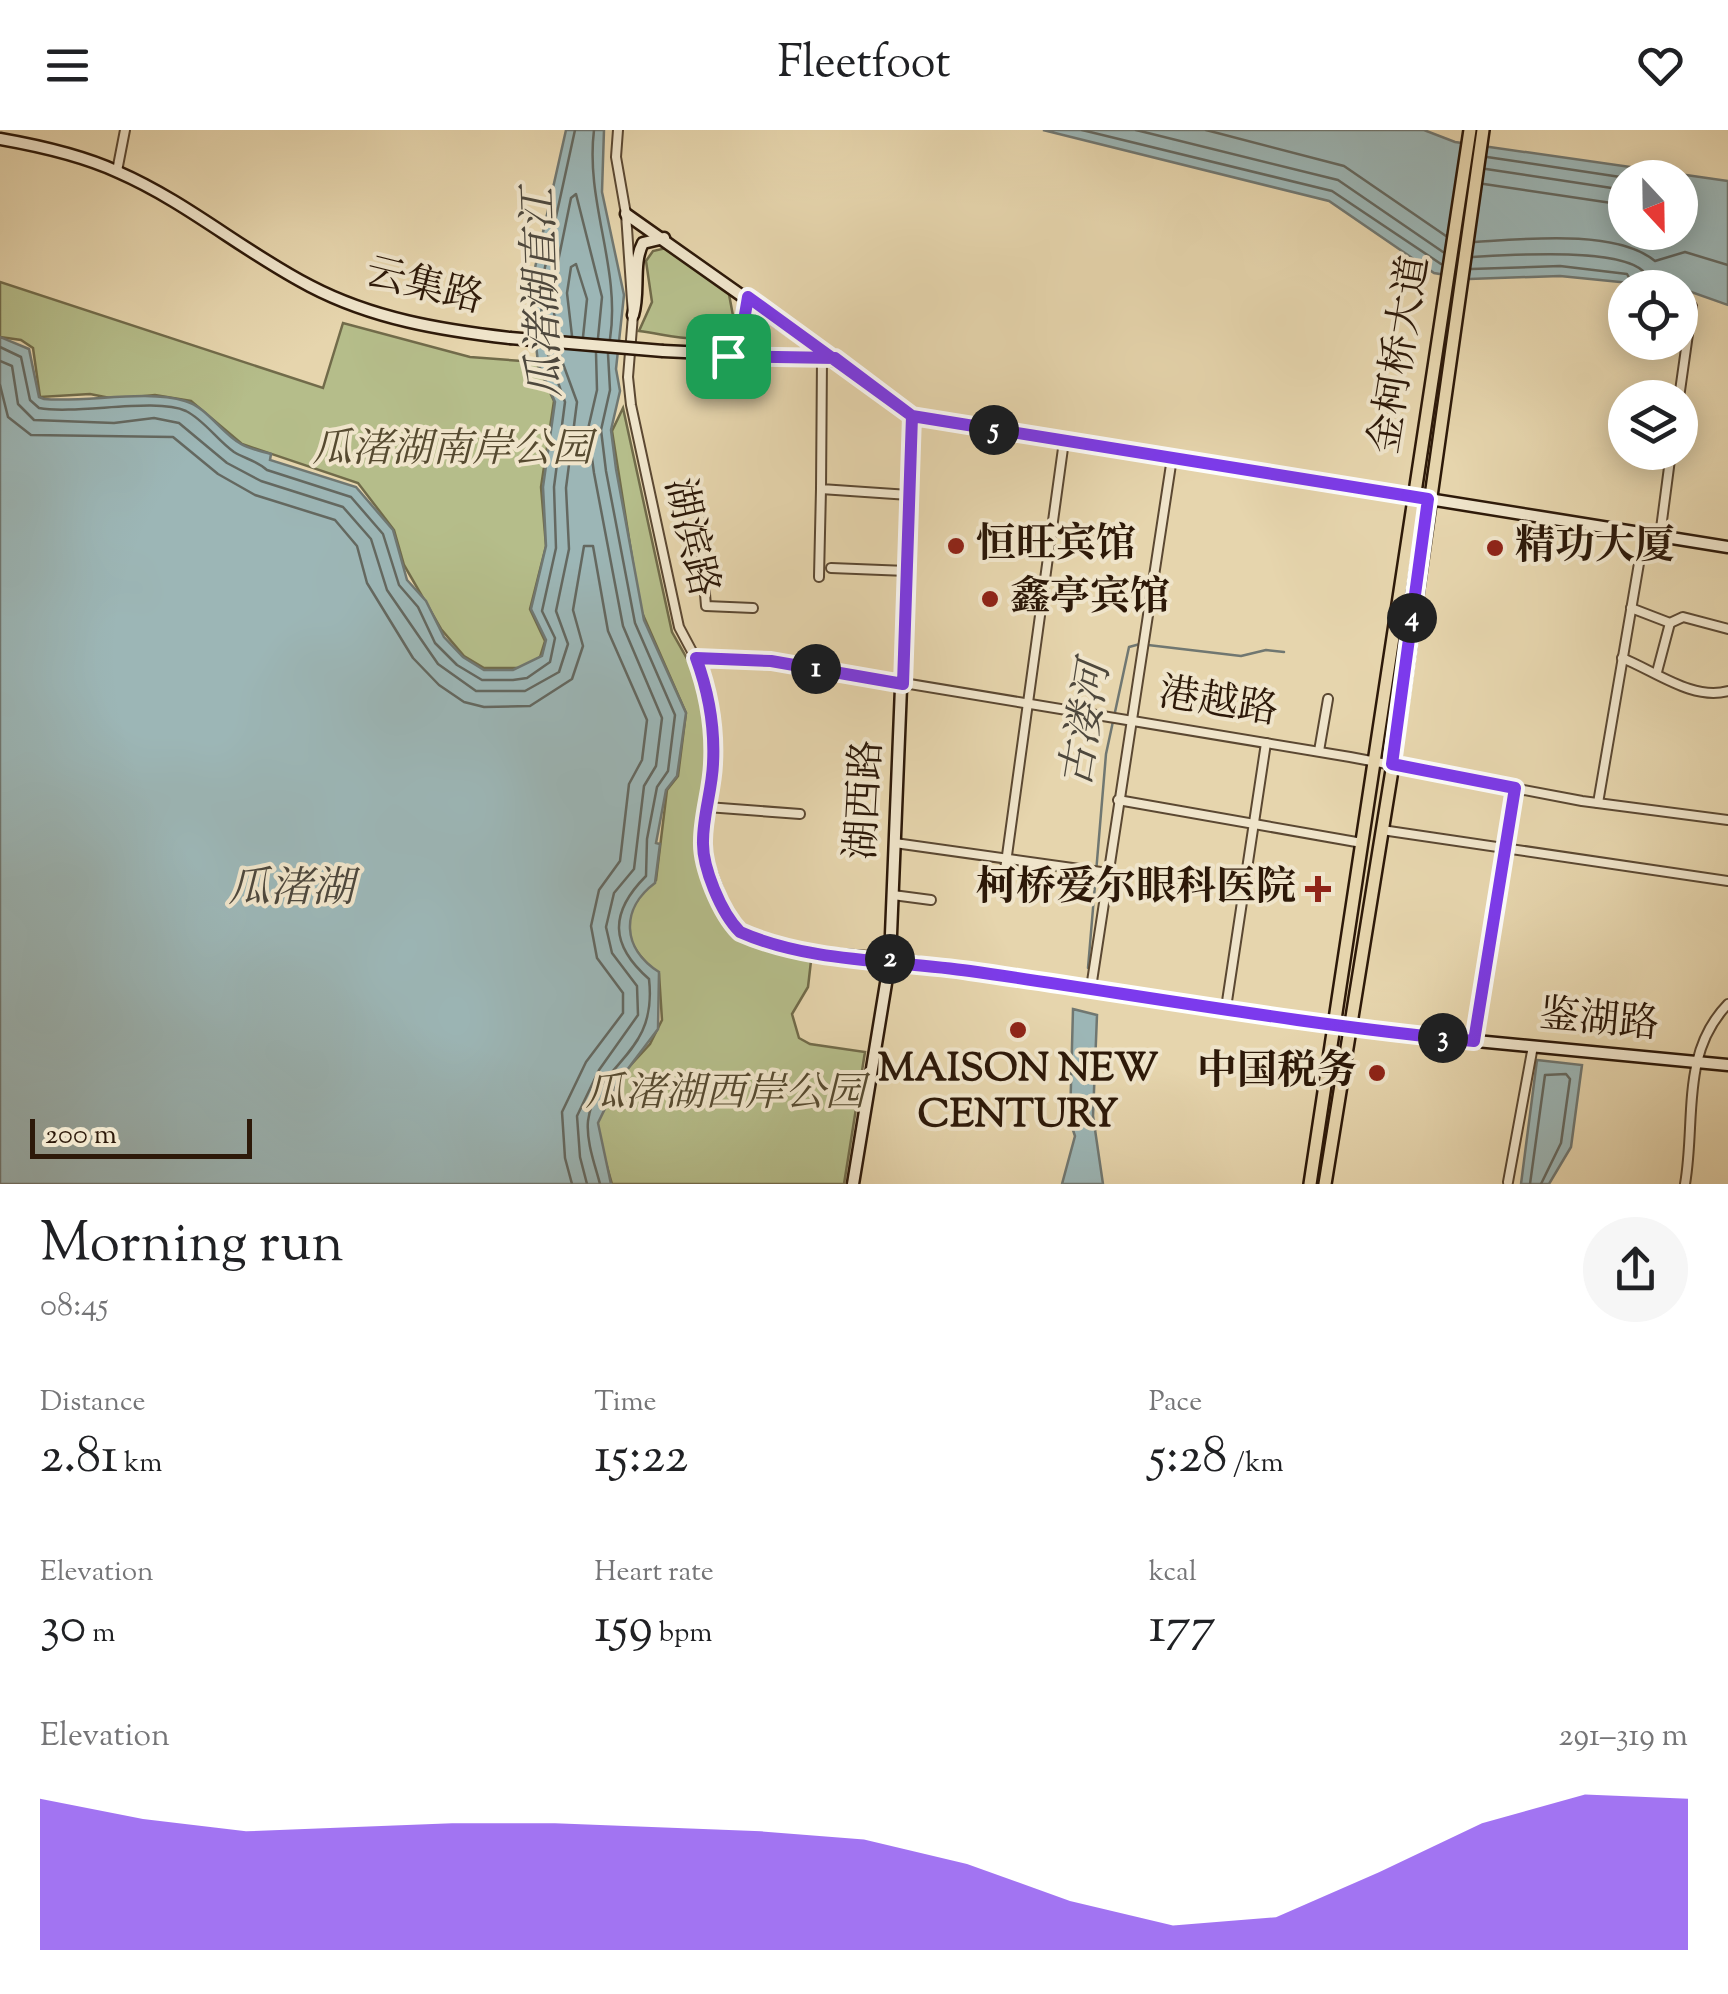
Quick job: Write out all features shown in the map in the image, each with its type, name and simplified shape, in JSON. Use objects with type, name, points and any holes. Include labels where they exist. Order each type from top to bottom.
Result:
[{"type":"main road","name":"金柯桥大道","points":[[1310,1184],[1470,130]]},
{"type":"main road","name":"金柯桥大道","points":[[1325,1184],[1392,764],[1483,130]]},
{"type":"street","points":[[118,172],[125,130]]},
{"type":"street","name":"湖滨路","points":[[618,130],[616,157],[626,214],[633,316],[628,377],[646,487],[679,627],[696,658],[711,709],[713,765],[702,846],[732,924],[753,938]]},
{"type":"street","name":"云集路","points":[[0,139],[50,148],[118,172],[163,194],[311,287],[432,329],[663,352],[835,358]]},
{"type":"street","points":[[626,214],[912,416],[1728,547]]},
{"type":"street","points":[[633,316],[639,296],[638,252],[643,244],[664,238]]},
{"type":"street","points":[[728,356],[742,332],[748,297]]},
{"type":"street","points":[[819,576],[822,358]]},
{"type":"street","name":"湖西路","points":[[853,1184],[890,959],[912,416]]},
{"type":"street","points":[[1005,870],[1064,441]]},
{"type":"street","points":[[1091,988],[1102,872],[1118,800],[1172,458]]},
{"type":"street","points":[[1660,536],[1669,470]]},
{"type":"street","points":[[821,489],[909,495]]},
{"type":"street","points":[[699,521],[706,606],[753,608]]},
{"type":"street","points":[[1598,803],[1644,534]]},
{"type":"street","points":[[831,568],[907,571]]},
{"type":"street","points":[[1631,608],[1670,623],[1683,617],[1728,630]]},
{"type":"street","points":[[1657,672],[1670,623]]},
{"type":"street","name":"港越路","points":[[696,658],[771,661],[1392,764],[1598,803],[1728,820]]},
{"type":"street","points":[[1622,658],[1682,687],[1713,695],[1728,691]]},
{"type":"street","points":[[1318,752],[1328,699]]},
{"type":"street","points":[[1226,1008],[1266,743]]},
{"type":"street","points":[[1474,1041],[1515,788]]},
{"type":"street","points":[[1118,800],[1362,843]]},
{"type":"street","points":[[707,808],[800,814]]},
{"type":"street","points":[[1382,830],[1728,881]]},
{"type":"street","points":[[896,842],[1102,872]]},
{"type":"street","points":[[893,895],[931,900]]},
{"type":"street","name":"鉴湖路","points":[[753,938],[807,953],[890,959],[1351,1029],[1728,1065]]},
{"type":"street","points":[[1685,1184],[1691,1147],[1693,1061],[1713,1019],[1728,1004]]},
{"type":"street","points":[[1508,1182],[1532,1046]]},
{"type":"green space","points":[[666,248],[728,289],[734,321],[724,330],[702,338],[639,331],[652,302],[646,261],[653,251]]},
{"type":"green space","name":"瓜渚湖南岸公园","points":[[0,282],[323,388],[343,323],[470,357],[536,362],[554,401],[541,487],[546,546],[530,609],[545,641],[540,657],[522,668],[484,668],[464,656],[441,629],[404,565],[394,530],[358,483],[242,444],[191,401],[155,395],[115,399],[90,394],[40,397],[33,348],[21,340],[0,337]]},
{"type":"green space","name":"瓜渚湖西岸公园","points":[[623,408],[672,632],[703,687],[709,720],[709,765],[699,846],[727,929],[811,961],[808,987],[792,1014],[799,1038],[810,1044],[865,1052],[844,1184],[612,1184],[594,1121],[616,1081],[650,1044],[662,1020],[659,974],[636,950],[628,927],[635,904],[656,880],[667,790],[678,776],[686,713],[640,608],[612,431]]},
{"type":"water","name":"瓜渚湖","points":[[566,130],[604,130],[602,192],[624,295],[616,369],[620,391],[611,430],[616,469],[644,620],[686,713],[677,776],[666,790],[656,843],[660,844],[655,883],[644,893],[631,917],[632,941],[647,963],[659,972],[658,1029],[618,1082],[598,1123],[611,1184],[0,1184],[0,337],[29,349],[39,397],[60,400],[152,396],[185,401],[241,444],[271,454],[270,460],[356,487],[393,530],[407,580],[426,601],[444,637],[463,657],[484,670],[513,670],[542,656],[546,640],[531,609],[546,546],[543,487],[555,402],[538,363],[530,290]]},
{"type":"water","points":[[1043,130],[1424,130],[1455,142],[1608,164],[1608,250],[1698,250],[1698,177],[1728,181],[1728,305],[1698,294],[1698,270],[1608,270],[1608,281],[1560,276],[1469,279],[1434,273],[1329,201]]},
{"type":"water","points":[[1073,1009],[1097,1015],[1093,1116],[1103,1184],[1062,1184],[1075,1136],[1070,1121]]},
{"type":"water","points":[[1537,1060],[1582,1065],[1571,1147],[1549,1184],[1521,1184]]},
{"type":"waterway","name":"古溇河","points":[[1088,968],[1106,754],[1129,647],[1140,644]]},
{"type":"waterway","name":"古溇河","points":[[1148,645],[1241,656],[1266,650],[1284,652]]},
{"type":"place","name":"恒旺宾馆","points":[[956,546]]},
{"type":"place","name":"精功大厦","points":[[1495,548]]},
{"type":"place","name":"鑫亭宾馆","points":[[990,599]]},
{"type":"place","name":"柯桥爱尔眼科医院","points":[[1318,889]]},
{"type":"place","name":"MAISON NEW CENTURY","points":[[1018,1030]]},
{"type":"place","name":"中国税务","points":[[1377,1073]]},
{"type":"route","points":[[728,356],[742,332],[748,297],[835,358],[912,416],[1428,499],[1392,764],[1515,788],[1474,1041],[1336,1027],[890,959],[807,953],[740,932],[719,898],[702,846],[713,765],[712,732],[706,684],[696,658],[771,661],[903,684],[912,416],[835,358],[728,356]]},
{"type":"water label","name":"瓜渚湖直江","points":[[545,293]]}]
